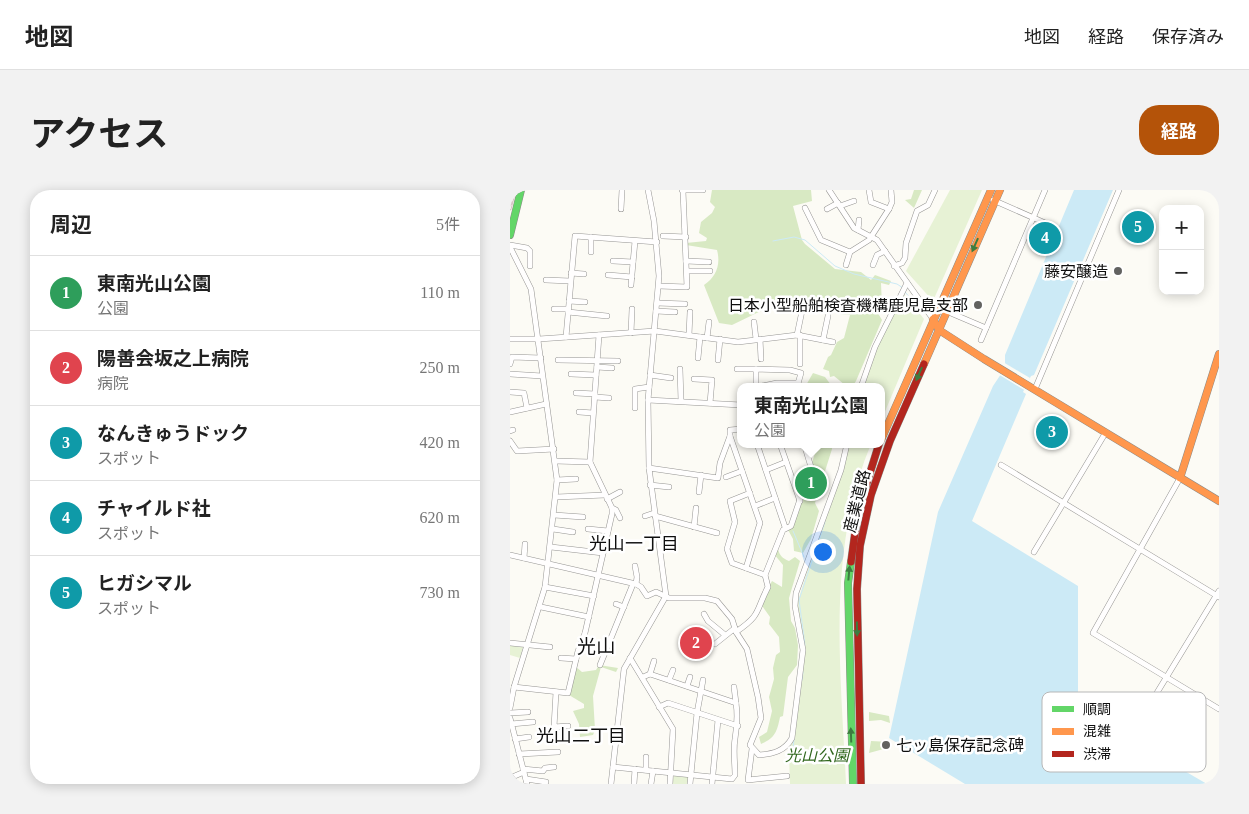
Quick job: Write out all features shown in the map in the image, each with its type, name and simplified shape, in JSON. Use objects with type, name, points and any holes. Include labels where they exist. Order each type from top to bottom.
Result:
[{"type":"main road","points":[[510,236],[521,190]]},
{"type":"main road","points":[[885,431],[991,190]]},
{"type":"main road","name":"産業道路","points":[[862,784],[856,603],[860,546],[870,495],[881,463],[1000,190]]},
{"type":"main road","points":[[933,319],[939,330],[1219,501]]},
{"type":"main road","points":[[1180,478],[1219,354]]},
{"type":"main road","name":"産業道路","points":[[853,784],[847,608],[848,576],[858,511],[878,448]]},
{"type":"street","points":[[621,209],[622,190]]},
{"type":"street","points":[[611,784],[622,676],[630,658],[666,596],[648,468],[648,400],[659,286],[657,242],[648,190]]},
{"type":"street","points":[[659,286],[687,287],[686,237],[682,190],[703,190]]},
{"type":"street","points":[[829,190],[854,228],[871,236],[885,251],[905,287],[933,319]]},
{"type":"street","points":[[869,190],[871,202],[889,209]]},
{"type":"street","points":[[846,265],[850,252],[871,236],[889,209],[892,202],[891,190]]},
{"type":"street","points":[[894,266],[902,263],[905,258],[906,243],[917,211],[928,205],[935,190]]},
{"type":"street","points":[[981,340],[1045,190]]},
{"type":"street","points":[[1033,388],[1119,190]]},
{"type":"street","points":[[988,198],[1052,226]]},
{"type":"street","points":[[828,209],[854,201]]},
{"type":"street","points":[[805,208],[821,240],[850,252]]},
{"type":"street","points":[[858,230],[859,220]]},
{"type":"street","points":[[816,228],[822,223]]},
{"type":"street","points":[[566,337],[575,236],[657,242]]},
{"type":"street","points":[[663,236],[686,237]]},
{"type":"street","points":[[591,237],[591,252]]},
{"type":"street","points":[[631,285],[636,241]]},
{"type":"street","points":[[510,246],[527,248],[530,251],[530,266]]},
{"type":"street","points":[[510,246],[531,289],[557,480],[549,564],[541,608],[514,687],[510,708]]},
{"type":"street","points":[[873,265],[877,255],[885,251]]},
{"type":"street","points":[[613,261],[634,262]]},
{"type":"street","points":[[686,261],[709,262]]},
{"type":"street","points":[[687,271],[710,271]]},
{"type":"street","points":[[571,273],[584,274]]},
{"type":"street","points":[[608,276],[632,277]]},
{"type":"street","points":[[546,280],[570,282]]},
{"type":"street","points":[[862,383],[872,355],[905,287]]},
{"type":"street","points":[[569,301],[585,302]]},
{"type":"street","points":[[657,303],[685,304]]},
{"type":"street","points":[[554,309],[607,316]]},
{"type":"street","points":[[631,333],[632,310]]},
{"type":"street","points":[[656,311],[675,312]]},
{"type":"street","points":[[800,364],[798,335],[802,311]]},
{"type":"street","points":[[946,311],[986,328]]},
{"type":"street","points":[[689,335],[690,312]]},
{"type":"street","points":[[822,340],[828,316]]},
{"type":"street","points":[[707,338],[709,322]]},
{"type":"street","points":[[754,322],[761,360]]},
{"type":"street","points":[[510,338],[539,340],[654,331],[738,342],[798,335],[833,342]]},
{"type":"street","points":[[599,335],[590,462],[606,497],[620,518]]},
{"type":"street","points":[[698,358],[700,337]]},
{"type":"street","points":[[718,360],[720,339]]},
{"type":"street","points":[[510,364],[512,357],[541,358]]},
{"type":"street","points":[[558,360],[618,362]]},
{"type":"street","points":[[597,367],[612,368]]},
{"type":"street","points":[[756,368],[756,383]]},
{"type":"street","points":[[680,369],[681,401]]},
{"type":"street","points":[[737,369],[790,370],[801,373],[798,383]]},
{"type":"street","points":[[510,374],[542,376]]},
{"type":"street","points":[[571,374],[596,374]]},
{"type":"street","points":[[650,375],[671,378]]},
{"type":"street","points":[[694,379],[712,380],[710,402]]},
{"type":"street","points":[[635,408],[635,389],[649,387]]},
{"type":"street","points":[[510,392],[524,393],[527,408]]},
{"type":"street","points":[[576,393],[609,398]]},
{"type":"street","points":[[648,400],[737,404]]},
{"type":"street","points":[[510,412],[546,404]]},
{"type":"street","points":[[579,412],[593,413]]},
{"type":"street","points":[[737,429],[730,430],[730,436],[760,519],[760,528],[746,568]]},
{"type":"street","points":[[1034,552],[1106,432]]},
{"type":"street","points":[[648,468],[718,478],[720,463],[730,436]]},
{"type":"street","points":[[510,441],[517,451],[554,448]]},
{"type":"street","points":[[715,644],[725,635],[751,622],[760,609],[761,601],[768,587],[766,575],[785,527],[758,448]]},
{"type":"street","points":[[781,448],[800,501]]},
{"type":"street","points":[[785,527],[791,526],[812,467],[805,448]]},
{"type":"street","points":[[752,748],[759,755],[776,753],[787,745],[792,738],[803,650],[795,606],[796,593],[840,470],[846,448]]},
{"type":"street","points":[[556,462],[590,462]]},
{"type":"street","points":[[766,470],[786,462]]},
{"type":"street","points":[[1001,465],[1218,595],[1157,692]]},
{"type":"street","points":[[726,477],[742,471]]},
{"type":"street","points":[[699,492],[700,475]]},
{"type":"street","points":[[1180,478],[1093,632],[1192,692]]},
{"type":"street","points":[[557,480],[576,479]]},
{"type":"street","points":[[650,485],[669,487]]},
{"type":"street","points":[[556,497],[606,497],[620,492]]},
{"type":"street","points":[[750,493],[730,500],[735,522],[727,549],[732,563],[766,575]]},
{"type":"street","points":[[755,506],[775,498]]},
{"type":"street","points":[[514,687],[568,693],[594,596],[612,508]]},
{"type":"street","points":[[694,527],[696,508]]},
{"type":"street","points":[[554,515],[583,517]]},
{"type":"street","points":[[644,516],[654,515],[717,533]]},
{"type":"street","points":[[553,529],[573,532]]},
{"type":"street","points":[[588,529],[608,531]]},
{"type":"street","points":[[701,529],[701,536]]},
{"type":"street","points":[[524,558],[525,544]]},
{"type":"street","points":[[551,547],[603,553]]},
{"type":"street","points":[[510,555],[635,584],[641,587],[647,596],[656,592],[669,598],[706,598],[717,601],[732,619],[735,630],[747,649],[761,713],[751,742],[748,780],[787,776]]},
{"type":"street","points":[[600,665],[638,577],[635,566]]},
{"type":"street","points":[[545,588],[594,596]]},
{"type":"street","points":[[616,604],[624,607]]},
{"type":"street","points":[[541,608],[589,617]]},
{"type":"street","points":[[704,614],[708,621],[725,635]]},
{"type":"street","points":[[510,643],[550,647]]},
{"type":"street","points":[[561,658],[576,659]]},
{"type":"street","points":[[630,658],[643,677],[672,729],[670,784]]},
{"type":"street","points":[[650,674],[654,660]]},
{"type":"street","points":[[669,680],[673,670]]},
{"type":"street","points":[[643,677],[650,674],[736,702]]},
{"type":"street","points":[[687,686],[690,677]]},
{"type":"street","points":[[690,784],[697,713],[703,680]]},
{"type":"street","points":[[613,767],[669,772],[731,781],[735,776],[734,740],[738,726],[734,687]]},
{"type":"street","points":[[556,692],[554,727],[568,726]]},
{"type":"street","points":[[1206,700],[1219,708]]},
{"type":"street","points":[[659,707],[668,703],[738,726]]},
{"type":"street","points":[[510,713],[528,712]]},
{"type":"street","points":[[712,784],[718,720]]},
{"type":"street","points":[[533,722],[511,725],[526,782],[546,782]]},
{"type":"street","points":[[515,739],[529,737]]},
{"type":"street","points":[[519,754],[558,752]]},
{"type":"street","points":[[646,757],[646,770]]},
{"type":"street","points":[[510,778],[523,770],[543,771],[545,768],[554,767]]},
{"type":"street","points":[[634,784],[635,769]]},
{"type":"street","points":[[652,784],[653,771]]},
{"type":"green space","points":[[712,190],[811,190],[812,201],[793,206],[802,240],[805,244],[835,269],[861,272],[871,280],[875,275],[891,281],[889,285],[881,283],[882,307],[879,315],[882,320],[855,383],[843,383],[834,376],[830,377],[829,371],[823,369],[837,342],[844,338],[850,315],[837,314],[836,308],[796,299],[789,302],[794,307],[763,310],[732,325],[719,323],[704,285],[712,278],[718,266],[717,250],[686,245],[686,243],[706,241],[707,238],[699,233],[701,222],[712,213],[715,207],[710,202]]},
{"type":"green space","points":[[914,190],[922,190],[914,208],[905,200],[911,199]]},
{"type":"green space","points":[[950,190],[982,190],[933,301],[906,271]]},
{"type":"green space","points":[[904,294],[924,319],[885,412],[885,383],[862,383],[875,349]]},
{"type":"green space","points":[[813,373],[825,377],[830,383],[807,383]]},
{"type":"green space","points":[[817,448],[832,448],[815,503],[819,511],[811,539],[803,553],[794,551],[793,539],[787,528],[794,526],[794,518]]},
{"type":"green space","name":"光山公園","points":[[846,448],[870,448],[857,485],[847,526],[842,569],[840,655],[846,784],[790,784],[789,755],[803,651],[797,604]]},
{"type":"green space","points":[[778,549],[785,559],[789,561],[795,557],[800,561],[789,598],[791,621],[795,628],[798,645],[797,665],[788,677],[783,716],[780,717],[772,737],[761,744],[759,737],[767,732],[772,711],[769,697],[774,679],[773,668],[776,655],[780,652],[779,637],[769,624],[770,617],[760,603],[772,581],[782,587],[783,565],[774,554]]},
{"type":"green space","points":[[510,645],[523,647],[520,658],[510,655]]},
{"type":"green space","points":[[599,665],[618,668],[616,672],[601,667],[593,696],[595,730],[593,735],[580,737],[579,724],[573,711],[584,708],[584,704],[569,695],[575,666],[582,672],[596,670]]},
{"type":"green space","points":[[869,712],[889,716],[890,723],[881,720],[869,721]]},
{"type":"green space","points":[[871,741],[890,742],[891,747],[869,753]]},
{"type":"green space","points":[[674,776],[688,777],[689,784],[672,784]]},
{"type":"water","points":[[1074,190],[1113,190],[1034,375],[1031,376],[1023,392],[1026,394],[972,521],[1078,586],[1078,692],[1042,692],[1042,772],[1186,772],[1207,784],[965,784],[889,738],[938,512],[993,386],[1005,368],[1005,355]]},
{"type":"pier","points":[[1003,362],[1030,378],[1026,391],[998,374]]},
{"type":"waterway","points":[[773,241],[794,237],[805,240],[835,266],[854,274],[897,284],[903,288]]},
{"type":"waterway","points":[[904,291],[924,313]]},
{"type":"waterway","points":[[805,645],[799,600],[825,522]]},
{"type":"waterway","points":[[793,531],[804,557]]},
{"type":"waterway","points":[[802,680],[803,672]]},
{"type":"waterway","points":[[794,739],[792,758],[795,761]]},
{"type":"railway","points":[[510,209],[515,190]]},
{"type":"traffic: fast","points":[[510,235],[521,190]]},
{"type":"traffic: fast","points":[[851,562],[848,583],[853,784]]},
{"type":"traffic: slow","points":[[885,431],[991,190]]},
{"type":"traffic: slow","points":[[924,364],[1000,190]]},
{"type":"traffic: slow","points":[[933,319],[939,330],[984,359],[1219,501]]},
{"type":"traffic: slow","points":[[1180,478],[1219,354]]},
{"type":"traffic: jam","points":[[861,784],[857,589],[860,546],[871,495],[890,441],[924,364]]},
{"type":"traffic: jam","points":[[851,562],[858,511],[878,448]]},
{"type":"place","name":"ヒガシマル","points":[[1138,227]]},
{"type":"place","name":"チャイルド社","points":[[1045,238]]},
{"type":"place","name":"藤安醸造","points":[[1118,271]]},
{"type":"place","name":"日本小型船舶検査機構鹿児島支部","points":[[978,305]]},
{"type":"place","name":"なんきゅうドック","points":[[1052,432]]},
{"type":"place","name":"東南光山公園","points":[[811,483]]},
{"type":"place","name":"陽善会坂之上病院","points":[[696,643]]},
{"type":"place","name":"七ッ島保存記念碑","points":[[886,745]]},
{"type":"district","name":"光山一丁目","points":[[634,544]]},
{"type":"district","name":"光山","points":[[596,646]]},
{"type":"district","name":"光山二丁目","points":[[581,736]]}]
